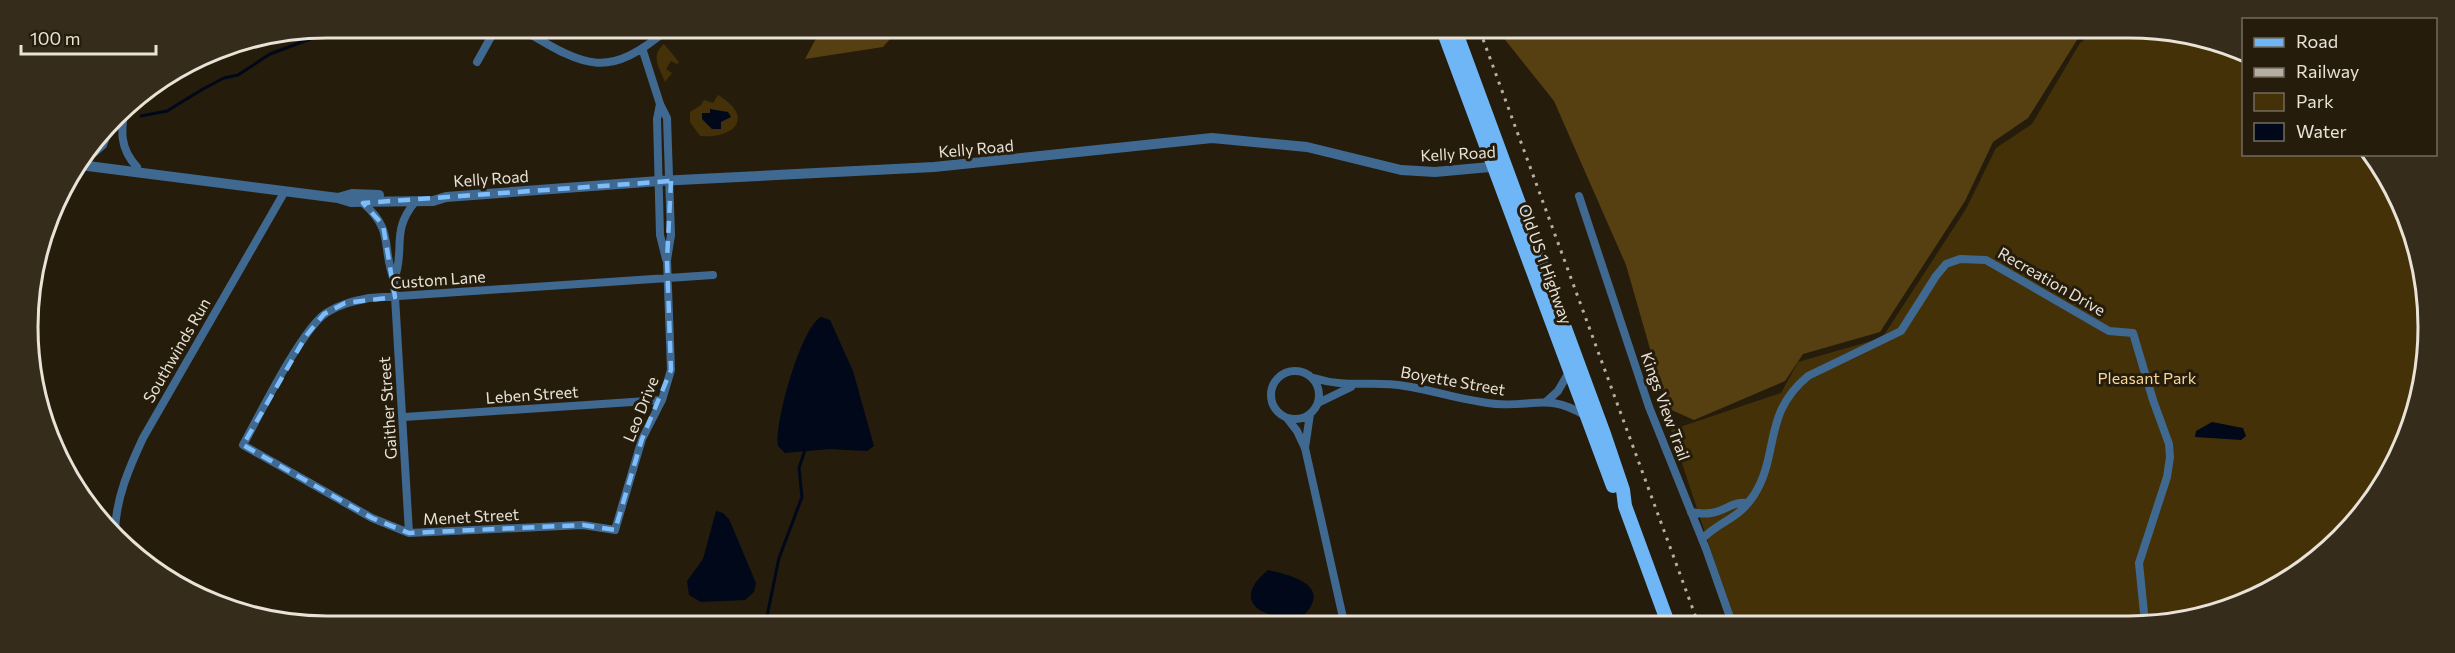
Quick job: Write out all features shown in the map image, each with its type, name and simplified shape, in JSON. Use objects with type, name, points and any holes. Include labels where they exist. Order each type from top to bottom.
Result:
[{"type":"main road","name":"Old US 1 Highway","points":[[1446,38],[1604,434],[1623,490],[1625,506],[1665,616]]},
{"type":"main road","name":"Old US 1 Highway","points":[[1458,38],[1569,372],[1616,493],[1625,506]]},
{"type":"street","points":[[477,62],[490,38]]},
{"type":"street","points":[[537,38],[574,59],[589,64],[622,59],[643,51],[658,38]]},
{"type":"street","name":"Leo Drive","points":[[615,530],[642,439],[662,400],[671,370],[667,260],[671,235],[665,181],[668,118],[660,104],[643,51]]},
{"type":"street","points":[[124,120],[122,141],[127,154],[137,167]]},
{"type":"street","name":"Kelly Road","points":[[89,162],[137,167],[154,173],[363,202],[415,202],[446,197],[665,181],[934,167],[1212,138],[1307,147],[1401,170],[1435,172],[1499,166]]},
{"type":"street","name":"Kelly Road","points":[[89,162],[141,174],[154,173]]},
{"type":"street","name":"Southwinds Run","points":[[116,525],[121,491],[142,438],[285,191]]},
{"type":"street","name":"Kelly Road","points":[[338,198],[352,194],[433,194],[446,197]]},
{"type":"street","name":"Kings View Trail","points":[[1579,196],[1649,407],[1702,539],[1730,616]]},
{"type":"street","name":"Gaither Street","points":[[363,202],[383,225],[389,267],[394,280]]},
{"type":"street","name":"Gaither Street","points":[[409,533],[404,417],[394,280],[399,267],[400,226],[415,202]]},
{"type":"street","name":"Recreation Drive","points":[[1702,539],[1711,530],[1743,512],[1761,481],[1778,415],[1799,384],[1808,376],[1901,331],[1946,264],[1960,259],[1986,260],[2109,331],[2133,333],[2152,400],[2169,444],[2170,457],[2167,477],[2139,563],[2139,584],[2144,615]]},
{"type":"street","name":"Custom Lane","points":[[243,445],[306,336],[324,314],[345,303],[394,297],[713,275]]},
{"type":"street","name":"Boyette Street","points":[[1287,417],[1274,407],[1271,392],[1273,384],[1284,373],[1292,370],[1300,370],[1314,378],[1340,386],[1378,383],[1500,404],[1526,405],[1547,401],[1571,407],[1586,416]]},
{"type":"street","points":[[1547,401],[1558,391],[1569,372]]},
{"type":"street","points":[[1314,378],[1320,393],[1318,403]]},
{"type":"street","name":"Boyette Street","points":[[1310,414],[1318,403],[1354,386]]},
{"type":"street","name":"Leben Street","points":[[404,417],[662,400]]},
{"type":"street","points":[[1287,417],[1303,418],[1310,414]]},
{"type":"street","points":[[1305,448],[1310,414]]},
{"type":"street","points":[[1287,417],[1305,448],[1343,616]]},
{"type":"street","name":"Menet Street","points":[[243,445],[372,518],[409,533],[583,525],[615,530]]},
{"type":"street","points":[[1691,512],[1706,516],[1740,502],[1748,503]]},
{"type":"highlighted area","points":[[671,181],[667,260],[671,370],[642,439],[615,530],[583,525],[409,533],[372,518],[243,445],[306,336],[324,314],[345,303],[395,297],[383,225],[363,203]]},
{"type":"green space","name":"Pleasant Park","points":[[2087,38],[2147,38],[2203,47],[2239,59],[2242,60],[2242,156],[2362,156],[2369,166],[2396,216],[2408,252],[2415,289],[2418,326],[2415,364],[2408,401],[2396,437],[2379,471],[2346,517],[2304,556],[2256,586],[2203,606],[2166,613],[2128,616],[1733,616],[1671,430],[1781,393],[1798,362],[1882,338],[1966,209],[1996,148],[2032,124],[2080,43]]},
{"type":"green space","points":[[664,44],[679,62],[677,64],[671,61],[666,69],[672,73],[665,82],[658,67],[657,57],[657,53]]},
{"type":"green space","points":[[718,95],[736,111],[738,118],[736,125],[723,134],[700,136],[690,122],[690,112],[701,105],[704,100],[713,103]]},
{"type":"shaded area","points":[[816,38],[891,38],[883,47],[805,59]]},
{"type":"shaded area","points":[[1504,38],[2080,38],[2028,118],[1993,142],[1965,201],[1880,332],[1803,354],[1785,381],[1694,420],[1667,408],[1626,265],[1554,101]]},
{"type":"water","points":[[710,109],[728,112],[731,117],[721,122],[721,129],[712,129],[702,119],[702,113],[710,113]]},
{"type":"water","points":[[821,317],[830,320],[853,371],[874,446],[867,451],[829,449],[785,453],[778,446],[780,418],[790,377],[805,338]]},
{"type":"water","points":[[2212,422],[2243,428],[2246,436],[2241,440],[2195,437],[2196,431]]},
{"type":"water","points":[[716,511],[723,513],[729,519],[756,583],[754,592],[745,600],[701,602],[689,595],[687,581],[703,559]]},
{"type":"water","points":[[1268,570],[1296,578],[1311,588],[1314,595],[1312,604],[1305,614],[1279,616],[1267,613],[1252,602],[1251,593],[1256,582]]},
{"type":"waterway","points":[[141,116],[167,111],[224,78],[238,75],[270,54],[313,38]]},
{"type":"waterway","points":[[767,616],[779,558],[802,497],[799,468],[806,447]]},
{"type":"railway","points":[[1483,38],[1695,616]]}]
